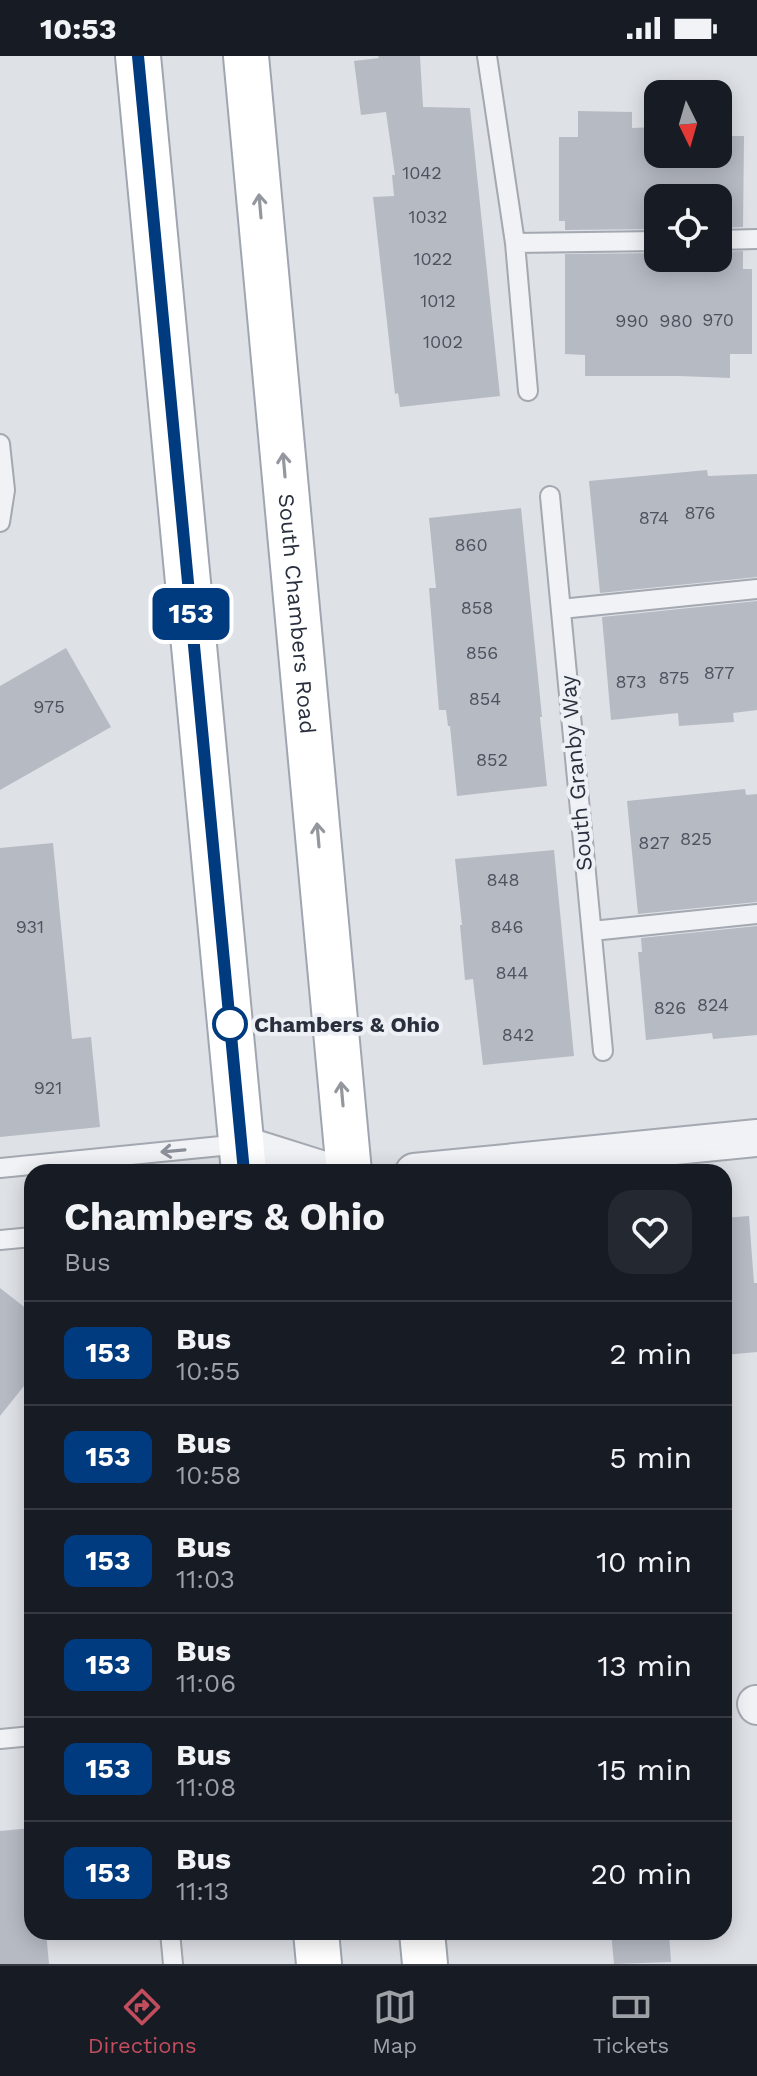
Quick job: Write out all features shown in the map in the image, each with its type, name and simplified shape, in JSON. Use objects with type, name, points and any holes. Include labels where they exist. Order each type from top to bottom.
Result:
[{"type":"main road","points":[[138,56],[243,1158]]},
{"type":"main road","name":"South Chambers Road","points":[[246,56],[348,1164]]},
{"type":"main road","points":[[317,1940],[319,1964]]},
{"type":"main road","points":[[423,1940],[425,1964]]},
{"type":"street","points":[[495,1164],[757,1138]]},
{"type":"street","points":[[243,1158],[280,1164]]},
{"type":"lane","points":[[487,56],[515,243],[528,391]]},
{"type":"lane","points":[[732,240],[757,239]]},
{"type":"lane","points":[[515,243],[644,241]]},
{"type":"lane","points":[[0,444],[5,490],[0,522]]},
{"type":"lane","name":"South Granby Way","points":[[550,496],[603,1051]]},
{"type":"lane","points":[[561,609],[757,589]]},
{"type":"lane","points":[[592,931],[757,914]]},
{"type":"lane","points":[[97,1164],[243,1158]]},
{"type":"lane","points":[[0,1168],[24,1167]]},
{"type":"lane","points":[[0,1240],[24,1238]]},
{"type":"lane","points":[[0,1739],[24,1737]]},
{"type":"lane","points":[[171,1940],[173,1964]]},
{"type":"building","points":[[378,56],[420,56],[423,107],[470,108],[500,396],[400,407],[398,393],[395,394],[373,197],[394,196],[392,175],[395,175],[386,112],[361,115],[354,61]]},
{"type":"building","points":[[578,111],[632,112],[632,128],[644,128],[644,168],[732,168],[732,136],[744,136],[743,227],[732,227],[732,184],[644,184],[644,229],[565,230],[565,221],[559,221],[559,137],[578,137]]},
{"type":"building","points":[[732,251],[743,251],[743,269],[752,269],[752,354],[730,354],[730,378],[585,376],[585,355],[565,354],[565,254],[644,253],[644,272],[732,272]]},
{"type":"building","points":[[707,470],[708,476],[757,474],[757,577],[600,593],[589,481]]},
{"type":"building","points":[[521,508],[547,786],[457,796],[450,726],[446,710],[439,710],[429,588],[436,588],[429,518]]},
{"type":"building","points":[[757,601],[757,710],[733,713],[734,722],[679,726],[678,713],[611,720],[602,617]]},
{"type":"building","points":[[66,648],[111,727],[0,790],[0,686]]},
{"type":"building","points":[[745,789],[746,795],[757,794],[757,902],[638,914],[627,801]]},
{"type":"building","points":[[53,843],[72,1039],[91,1037],[100,1127],[0,1137],[0,848]]},
{"type":"building","points":[[554,850],[574,1056],[483,1065],[473,979],[465,980],[455,859]]},
{"type":"building","points":[[757,926],[757,1035],[713,1039],[712,1033],[646,1040],[638,952],[642,952],[641,938]]},
{"type":"building","points":[[749,1216],[754,1283],[757,1283],[757,1352],[732,1354],[732,1217]]},
{"type":"building","points":[[0,1288],[24,1307],[24,1386],[0,1416]]},
{"type":"building","points":[[24,1829],[24,1940],[47,1940],[49,1964],[0,1964],[0,1831]]},
{"type":"building","points":[[612,1940],[670,1940],[671,1962],[614,1964]]},
{"type":"bus line","name":"153","points":[[138,56],[243,1164]]},
{"type":"place","name":"Chambers & Ohio","points":[[230,1024]]}]
